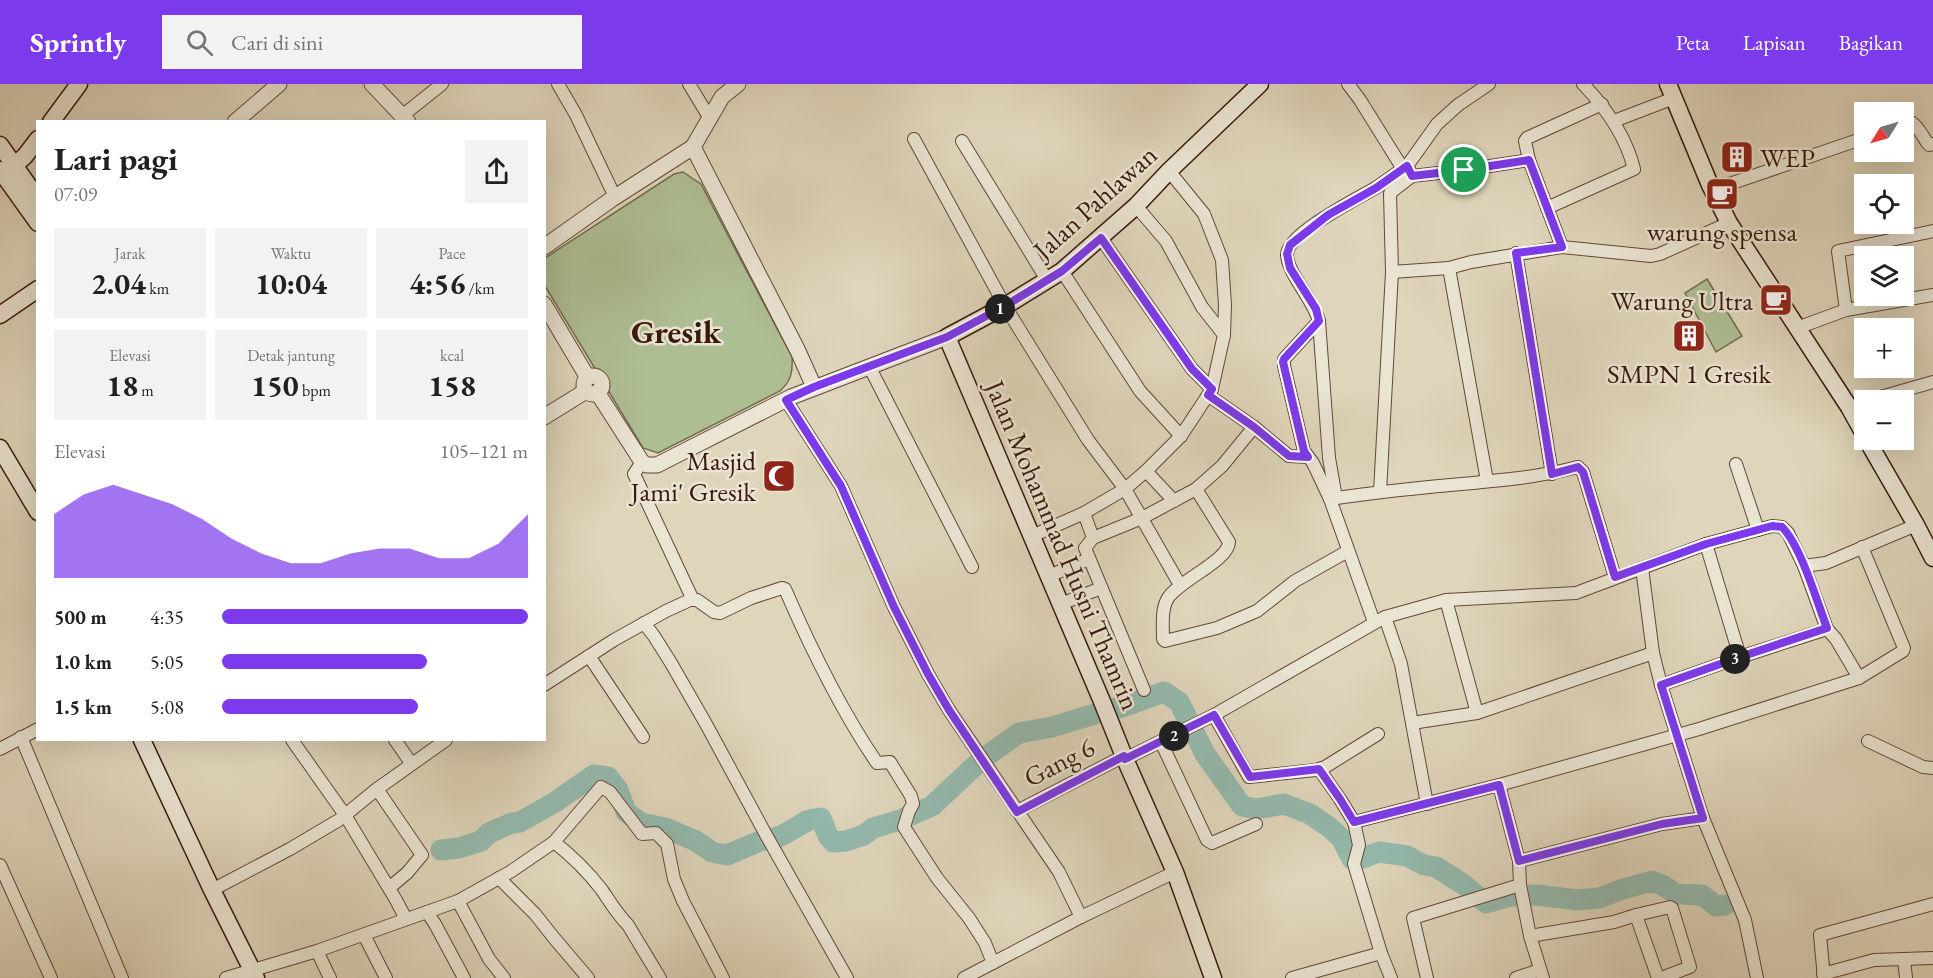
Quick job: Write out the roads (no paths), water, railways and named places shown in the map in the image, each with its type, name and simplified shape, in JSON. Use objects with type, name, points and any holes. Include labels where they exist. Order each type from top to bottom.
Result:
[{"type":"main road","points":[[52,120],[79,84]]},
{"type":"main road","name":"Jalan Pahlawan","points":[[947,337],[1005,306],[1062,271],[1136,206],[1169,171],[1260,84]]},
{"type":"main road","points":[[1671,91],[1712,190],[1729,222],[1797,328],[1854,400]]},
{"type":"main road","points":[[6,171],[25,156],[36,142]]},
{"type":"main road","points":[[0,145],[6,171],[36,220]]},
{"type":"main road","points":[[6,171],[36,197]]},
{"type":"main road","points":[[0,315],[36,290]]},
{"type":"main road","name":"Jalan Mohammad Husni Thamrin","points":[[947,337],[1110,719],[1124,758],[1175,872],[1213,978]]},
{"type":"main road","points":[[0,448],[36,510]]},
{"type":"main road","points":[[1873,450],[1933,558]]},
{"type":"main road","points":[[142,741],[254,974]]},
{"type":"street","points":[[237,120],[279,84]]},
{"type":"street","points":[[372,84],[405,119],[442,84]]},
{"type":"street","points":[[558,84],[615,197]]},
{"type":"street","points":[[689,84],[709,117]]},
{"type":"street","points":[[546,246],[615,197],[693,147],[722,97],[738,84]]},
{"type":"street","points":[[1348,84],[1408,170]]},
{"type":"street","points":[[1380,492],[1392,272],[1390,193],[1408,170],[1437,124],[1458,105],[1489,84]]},
{"type":"street","points":[[1546,208],[1634,169],[1614,121],[1583,84]]},
{"type":"street","points":[[1614,121],[1671,91]]},
{"type":"street","points":[[1562,247],[1529,160],[1525,141],[1527,138],[1602,104]]},
{"type":"street","points":[[1914,124],[1926,142],[1929,145],[1933,144]]},
{"type":"street","points":[[914,139],[1005,306],[1088,440],[1125,489],[1180,585]]},
{"type":"street","points":[[962,141],[1047,280]]},
{"type":"street","points":[[1712,190],[1854,141]]},
{"type":"street","points":[[693,147],[798,351],[814,387]]},
{"type":"street","points":[[1427,804],[1401,664],[1348,551],[1333,499],[1319,321],[1316,309],[1290,268],[1287,254],[1290,245],[1328,215],[1408,170],[1464,170],[1529,160]]},
{"type":"street","points":[[1032,536],[1084,513],[1125,489],[1181,436],[1210,392],[1224,335],[1225,305],[1221,255],[1204,214],[1169,171]]},
{"type":"street","points":[[1136,206],[1166,242],[1202,307],[1224,335]]},
{"type":"street","points":[[1392,272],[1449,268],[1516,253],[1562,247],[1651,256],[1729,222]]},
{"type":"street","points":[[1846,310],[1838,251],[1933,231]]},
{"type":"street","points":[[1101,238],[1210,392],[1289,456],[1308,457]]},
{"type":"street","points":[[1516,253],[1552,474]]},
{"type":"street","points":[[1449,268],[1487,481]]},
{"type":"street","points":[[1062,271],[1140,391],[1181,436]]},
{"type":"street","points":[[1797,328],[1846,310],[1933,295]]},
{"type":"street","points":[[546,308],[590,387],[642,462],[634,474],[693,600],[714,612],[720,612],[751,598],[785,589],[807,640],[858,736],[877,763],[890,762],[911,796],[913,804],[904,825],[937,878],[969,918],[985,943],[993,963]]},
{"type":"street","points":[[1319,321],[1283,362],[1304,451],[1333,499]]},
{"type":"street","name":"Jalan Pahlawan","points":[[642,462],[646,465],[657,465],[814,387],[947,337]]},
{"type":"street","points":[[869,366],[972,567]]},
{"type":"street","points":[[1905,390],[1933,382]]},
{"type":"street","points":[[546,416],[590,387]]},
{"type":"street","points":[[786,400],[841,486],[894,607],[928,674],[1017,812],[1059,872],[1082,917]]},
{"type":"street","points":[[1144,690],[1085,548],[1093,538],[1142,518],[1196,489],[1222,466],[1254,427]]},
{"type":"street","points":[[1736,464],[1758,530]]},
{"type":"street","points":[[1333,499],[1380,492],[1520,479],[1578,467],[1583,472],[1615,577]]},
{"type":"street","points":[[1146,471],[1174,501]]},
{"type":"street","points":[[1196,489],[1229,542],[1229,547],[1224,554],[1180,585],[1167,598],[1162,615],[1165,641],[1217,627],[1257,611],[1295,581],[1348,551]]},
{"type":"street","points":[[1084,513],[1093,538]]},
{"type":"street","points":[[1858,678],[1836,639],[1827,628],[1804,566],[1826,563],[1916,525]]},
{"type":"street","name":"Gang 6","points":[[1017,812],[1124,758],[1193,727],[1379,619],[1446,600],[1576,593],[1706,544],[1772,526],[1782,527],[1788,533],[1804,566]]},
{"type":"street","points":[[1706,544],[1740,657]]},
{"type":"street","points":[[1354,822],[1499,785],[1677,735],[1858,678],[1904,650],[1862,547]]},
{"type":"street","points":[[1048,576],[1089,559]]},
{"type":"street","points":[[1642,568],[1653,653],[1661,685],[1703,818],[1744,920],[1757,978]]},
{"type":"street","points":[[1061,604],[1101,588]]},
{"type":"street","points":[[546,684],[666,610],[693,600]]},
{"type":"street","points":[[1446,600],[1478,713]]},
{"type":"street","points":[[644,623],[671,663],[847,978]]},
{"type":"street","points":[[1661,685],[1827,628]]},
{"type":"street","points":[[1412,723],[1478,713],[1653,653]]},
{"type":"street","points":[[589,656],[643,737]]},
{"type":"street","points":[[1214,715],[1250,777],[1319,769],[1338,760],[1378,734]]},
{"type":"street","points":[[0,749],[36,730]]},
{"type":"street","points":[[21,737],[122,978]]},
{"type":"street","points":[[293,741],[345,815],[405,919]]},
{"type":"street","points":[[396,741],[411,763]]},
{"type":"street","points":[[212,890],[290,849],[345,815],[376,789],[444,741]]},
{"type":"street","points":[[1868,741],[1923,768],[1933,768]]},
{"type":"street","points":[[1161,742],[1207,840],[1212,843],[1256,824]]},
{"type":"street","points":[[1319,769],[1354,822],[1359,845],[1354,864],[1391,978]]},
{"type":"street","points":[[1499,785],[1519,861],[1520,886],[1530,936],[1541,974],[1516,978]]},
{"type":"street","points":[[226,978],[254,974],[458,901],[499,878],[554,842],[601,787],[610,792],[642,834],[656,833],[667,844],[674,879],[723,978]]},
{"type":"street","points":[[376,789],[422,855],[407,873],[389,888]]},
{"type":"street","points":[[1519,861],[1662,824],[1703,818]]},
{"type":"street","points":[[554,842],[568,852],[602,890],[628,925],[660,978]]},
{"type":"street","points":[[0,866],[51,978]]},
{"type":"street","points":[[964,978],[1175,872]]},
{"type":"street","points":[[499,878],[535,914],[588,978]]},
{"type":"street","points":[[1427,978],[1413,918],[1520,886]]},
{"type":"street","points":[[458,901],[489,959],[504,978]]},
{"type":"street","points":[[1933,904],[1818,937],[1824,976],[1874,960],[1933,958]]},
{"type":"street","points":[[1530,936],[1614,922],[1636,915],[1670,907],[1690,967],[1659,978],[1636,915]]},
{"type":"street","points":[[427,912],[464,978]]},
{"type":"street","points":[[364,935],[386,978]]},
{"type":"street","points":[[318,951],[330,978]]},
{"type":"street","points":[[1292,978],[1320,974],[1382,953]]},
{"type":"street","points":[[1904,959],[1906,978]]},
{"type":"waterway","points":[[441,850],[459,848],[481,841],[489,833],[520,822],[555,802],[594,775],[608,777],[618,790],[626,812],[641,823],[665,828],[696,841],[712,852],[727,855],[765,839],[781,836],[809,820],[821,818],[833,842],[846,841],[864,835],[873,828],[900,820],[932,806],[981,760],[1019,733],[1052,727],[1164,692],[1179,702],[1205,754],[1242,806],[1256,809],[1284,804],[1310,814],[1341,838],[1352,859],[1357,860],[1379,852],[1407,856],[1424,865],[1436,867],[1463,884],[1486,903],[1511,896],[1537,895],[1577,900],[1599,898],[1652,881],[1676,894],[1702,895],[1716,906],[1725,905]]},
{"type":"place","name":"WEP","points":[[1737,157]]},
{"type":"place","name":"warung spensa","points":[[1722,194]]},
{"type":"place","name":"Warung Ultra","points":[[1776,300]]},
{"type":"place","name":"SMPN 1 Gresik","points":[[1689,336]]},
{"type":"place","name":"Masjid Jami' Gresik","points":[[779,476]]},
{"type":"district","name":"Gresik","points":[[676,331]]}]
